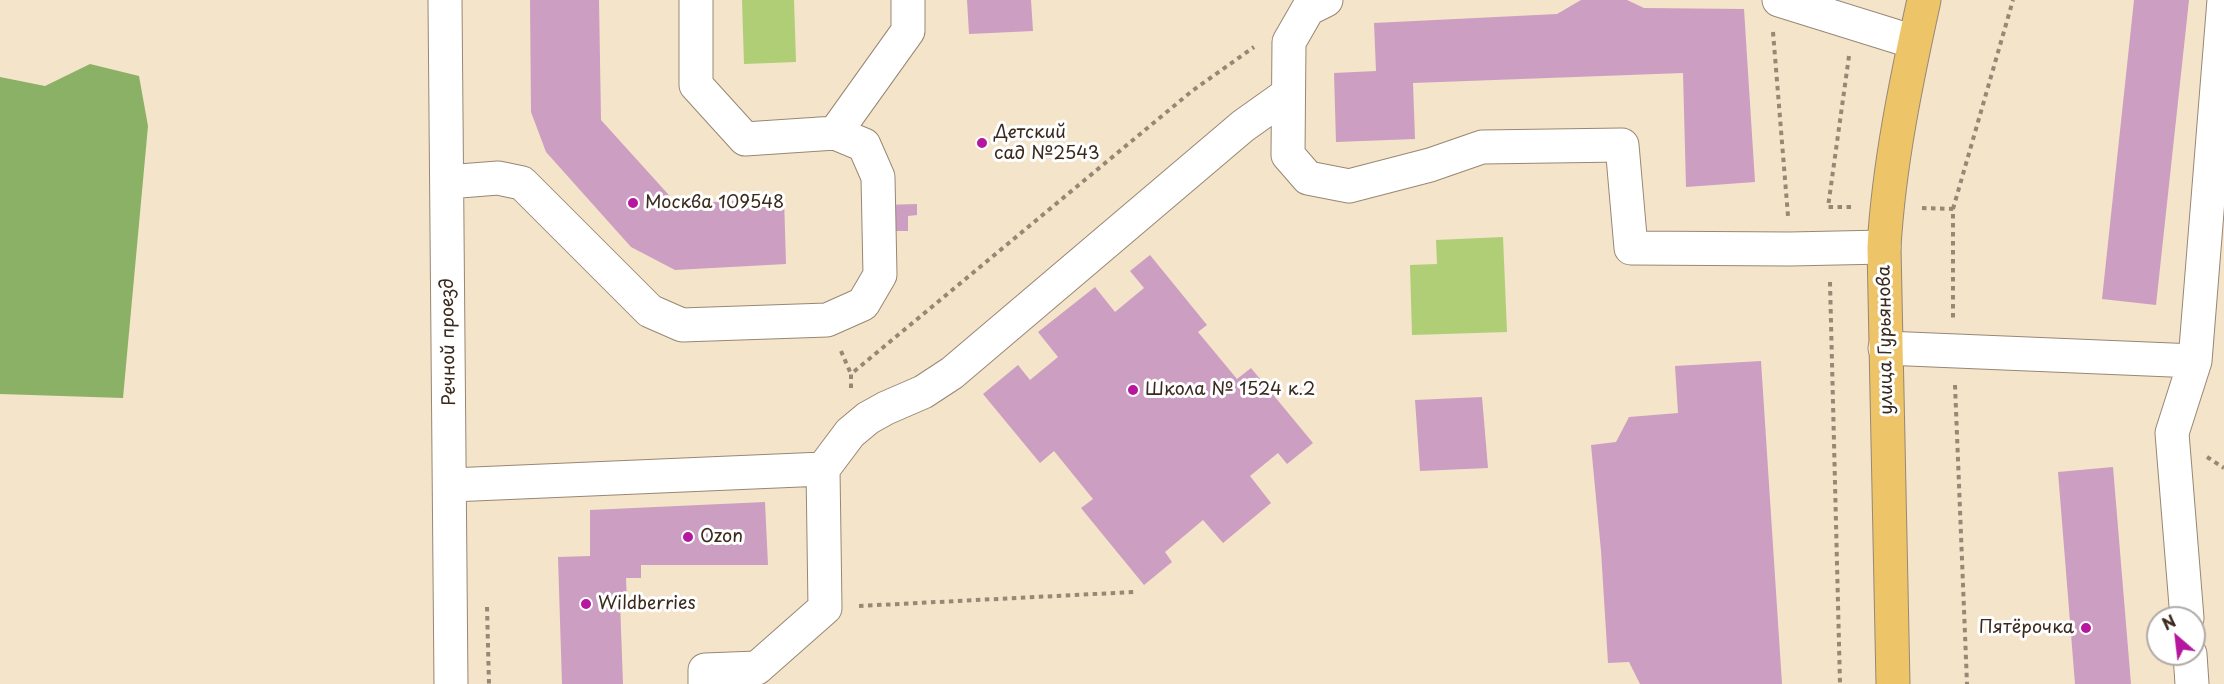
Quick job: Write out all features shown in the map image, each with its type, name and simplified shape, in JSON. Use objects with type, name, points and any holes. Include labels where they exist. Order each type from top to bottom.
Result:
[{"type":"main road","name":"улица Гурьянова","points":[[1893,684],[1884,247],[1893,151],[1924,0]]},
{"type":"street","name":"Речной проезд","points":[[445,0],[451,684]]},
{"type":"street","points":[[447,183],[498,178],[522,183],[650,311],[682,325],[827,320],[863,304],[880,275],[878,177],[864,145],[834,133],[745,139],[696,85],[696,0]]},
{"type":"street","points":[[834,133],[908,30],[908,0]]},
{"type":"street","points":[[1326,0],[1308,9],[1289,42],[1288,155],[1308,178],[1349,186],[1430,165],[1482,147],[1622,144],[1631,248],[1884,247]]},
{"type":"street","points":[[2186,606],[2172,433],[2195,361],[2224,0]]},
{"type":"street","points":[[1775,12],[1914,42]]},
{"type":"street","points":[[705,684],[705,670],[757,668],[825,608],[823,469],[850,433],[868,418],[923,393],[951,373],[1243,126],[1288,94]]},
{"type":"street","points":[[1885,348],[2195,361]]},
{"type":"street","points":[[451,485],[823,469]]},
{"type":"street","points":[[2191,666],[2192,684]]},
{"type":"path","points":[[1953,209],[2013,0]]},
{"type":"path","points":[[1775,12],[1790,249]]},
{"type":"path","points":[[850,433],[851,374],[1192,91],[1260,43]]},
{"type":"path","points":[[1828,207],[1840,684]]},
{"type":"path","points":[[825,608],[1134,592]]},
{"type":"green space","points":[[742,0],[794,0],[796,62],[744,64]]},
{"type":"green space","points":[[90,64],[139,76],[148,126],[123,398],[0,394],[0,77],[45,86]]},
{"type":"green space","points":[[1503,237],[1507,332],[1412,335],[1410,265],[1437,264],[1436,240]]},
{"type":"building","points":[[530,0],[599,0],[601,120],[677,204],[784,198],[786,264],[675,270],[631,247],[546,152],[531,112]]},
{"type":"building","points":[[967,0],[1031,0],[1033,31],[969,34]]},
{"type":"building","points":[[1581,0],[1627,0],[1644,8],[1744,9],[1755,182],[1686,187],[1683,73],[1413,83],[1415,139],[1336,142],[1334,73],[1376,71],[1374,23],[1557,14]]},
{"type":"building","points":[[2134,0],[2189,0],[2156,305],[2102,299]]},
{"type":"building","points":[[917,204],[917,215],[908,216],[908,231],[885,231],[884,205]]},
{"type":"building","points":[[1150,255],[1207,325],[1198,332],[1237,379],[1251,368],[1313,443],[1287,464],[1278,453],[1250,476],[1271,503],[1223,543],[1203,520],[1165,552],[1172,562],[1144,585],[1081,508],[1093,499],[1054,451],[1040,463],[983,394],[1018,365],[1030,380],[1058,357],[1038,332],[1095,287],[1115,312],[1144,288],[1130,271]]},
{"type":"building","points":[[1761,361],[1782,684],[1640,684],[1629,662],[1608,663],[1591,445],[1616,442],[1629,417],[1678,413],[1675,366]]},
{"type":"building","points":[[1482,397],[1488,468],[1420,471],[1415,400]]},
{"type":"building","points":[[2113,467],[2131,684],[2075,684],[2058,472]]},
{"type":"building","points":[[765,502],[768,565],[641,565],[641,578],[626,578],[627,602],[620,602],[623,684],[562,684],[558,557],[590,556],[590,510]]},
{"type":"place","name":"Детский сад №2543","points":[[982,143]]},
{"type":"place","name":"Москва 109548","points":[[633,203]]},
{"type":"place","name":"Школа № 1524 к.2","points":[[1133,390]]},
{"type":"place","name":"Ozon","points":[[688,537]]},
{"type":"place","name":"Wildberries","points":[[586,604]]},
{"type":"place","name":"Пятёрочка","points":[[2086,628]]}]
